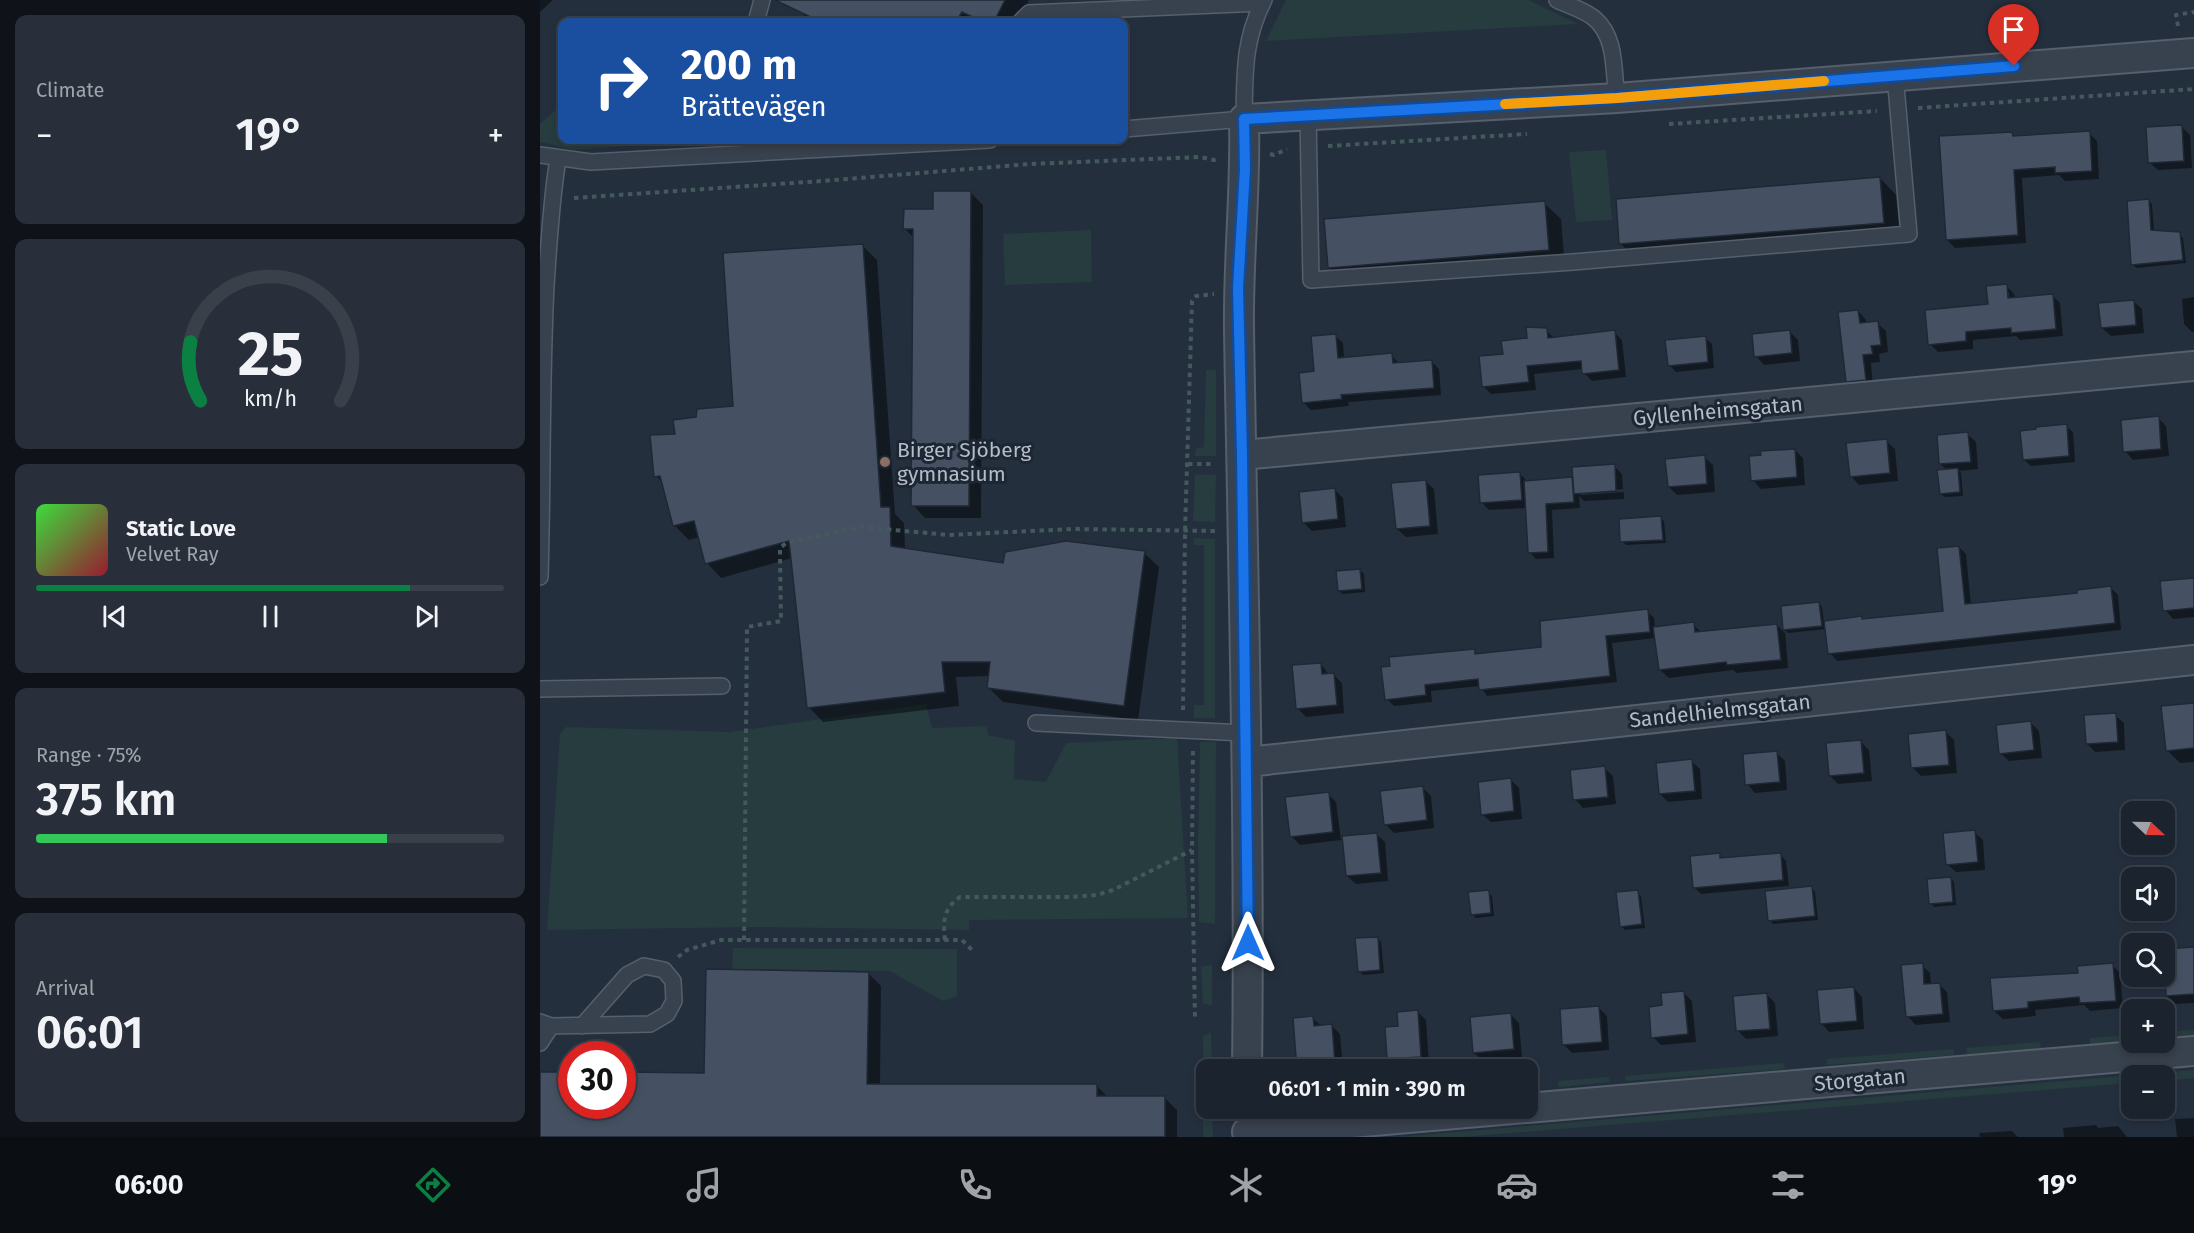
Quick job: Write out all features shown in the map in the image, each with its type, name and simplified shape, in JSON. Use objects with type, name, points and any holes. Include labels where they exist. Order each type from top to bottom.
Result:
[{"type":"street","points":[[1247,1059],[1247,762],[1238,288],[1245,147],[1244,119],[1617,98],[2194,53]]},
{"type":"street","name":"Gyllenheimsgatan","points":[[1242,455],[2194,366]]},
{"type":"street","name":"Sandelhielmsgatan","points":[[1247,762],[2194,660]]},
{"type":"street","name":"Storgatan","points":[[1538,1107],[2194,1051]]},
{"type":"street","name":"Storgatan","points":[[1247,1126],[1356,1119]]},
{"type":"lane","points":[[757,18],[762,0]]},
{"type":"lane","points":[[1557,0],[1594,18],[1605,30],[1613,56],[1617,98]]},
{"type":"lane","points":[[1024,18],[1029,12],[1263,2],[1246,50],[1244,119],[1128,129]]},
{"type":"lane","points":[[1308,116],[1311,280],[1573,262],[1909,234],[1894,75]]},
{"type":"lane","points":[[540,154],[558,159],[591,162],[741,146],[824,144]]},
{"type":"lane","points":[[540,577],[543,462],[542,364],[551,200],[558,159]]},
{"type":"lane","points":[[540,689],[722,686]]},
{"type":"lane","points":[[1036,723],[1245,733]]},
{"type":"lane","points":[[540,1043],[545,1024],[582,1026],[650,1024],[667,1014],[674,1001],[673,981],[664,970],[644,966],[627,975],[582,1026]]},
{"type":"path","points":[[1898,110],[2194,89]]},
{"type":"path","points":[[551,200],[1030,164],[1200,157],[1214,160],[1245,147]]},
{"type":"path","points":[[1195,1020],[1192,850],[1193,731],[1183,715],[1185,531],[1192,301],[1196,296],[1223,293]]},
{"type":"path","points":[[744,940],[747,627],[781,621],[780,549],[786,543],[861,527],[949,535],[1072,529],[1223,531]]},
{"type":"path","points":[[945,940],[943,924],[945,913],[950,904],[960,897],[1097,896],[1192,850]]},
{"type":"path","points":[[664,970],[687,950],[722,940],[962,940],[972,950]]},
{"type":"green space","points":[[1286,0],[1528,0],[1578,24],[1266,41]]},
{"type":"green space","points":[[558,108],[558,144],[655,144],[574,150],[540,142],[540,124]]},
{"type":"green space","points":[[1606,150],[1612,220],[1576,222],[1569,152]]},
{"type":"green space","points":[[1091,230],[1092,282],[1005,285],[1003,234]]},
{"type":"green space","points":[[1206,370],[1216,370],[1216,456],[1195,456],[1196,449],[1204,447]]},
{"type":"green space","points":[[1195,474],[1216,475],[1215,522],[1193,521]]},
{"type":"green space","points":[[1194,538],[1215,539],[1215,718],[1194,718],[1194,705],[1204,705],[1204,545],[1194,545]]},
{"type":"green space","points":[[926,704],[932,728],[987,726],[988,735],[1015,741],[1014,779],[1046,782],[1066,743],[1177,738],[1188,918],[969,920],[969,930],[754,927],[547,930],[560,734],[566,727],[730,732]]},
{"type":"green space","points":[[1200,742],[1216,742],[1215,924],[1199,922]]},
{"type":"green space","points":[[733,948],[957,949],[957,996],[943,1001],[890,971],[749,969],[731,1002]]},
{"type":"green space","points":[[1212,965],[1212,1005],[1203,1004],[1201,967]]},
{"type":"green space","points":[[2194,1030],[2194,1036],[2175,1037],[2175,1031]]},
{"type":"green space","points":[[1211,1033],[1212,1059],[1203,1059],[1203,1036]]},
{"type":"green space","points":[[2121,1036],[2121,1042],[2090,1044],[2090,1038]]},
{"type":"green space","points":[[2040,1042],[2041,1048],[1967,1054],[1966,1048]]},
{"type":"green space","points":[[1953,1049],[1954,1055],[1827,1065],[1827,1059]]},
{"type":"green space","points":[[1784,1063],[1785,1069],[1626,1081],[1625,1076]]},
{"type":"green space","points":[[2194,1070],[2194,1078],[2175,1080],[2175,1072]]},
{"type":"green space","points":[[2121,1076],[2121,1084],[1462,1137],[1396,1137]]},
{"type":"green space","points":[[1609,1077],[1609,1082],[1559,1087],[1558,1081]]},
{"type":"green space","points":[[1203,1119],[1212,1119],[1213,1137],[1203,1137]]},
{"type":"building","points":[[775,0],[1005,0],[996,18],[975,18],[962,12],[958,18],[813,18]]},
{"type":"building","points":[[2182,125],[2184,161],[2148,163],[2146,127]]},
{"type":"building","points":[[2090,131],[2092,171],[2055,173],[2055,167],[2014,170],[2018,235],[1946,240],[1939,136],[2012,132],[2013,136]]},
{"type":"building","points":[[1880,177],[1884,223],[1619,244],[1616,199]]},
{"type":"building","points":[[933,191],[971,191],[969,506],[911,506],[913,229],[903,229],[904,209],[933,209]]},
{"type":"building","points":[[2149,199],[2151,230],[2180,232],[2183,260],[2131,265],[2127,201]]},
{"type":"building","points":[[1545,201],[1549,250],[1328,268],[1324,219]]},
{"type":"building","points":[[863,244],[881,507],[890,507],[891,546],[1003,563],[1005,552],[1066,541],[1145,551],[1124,706],[987,688],[990,662],[942,662],[945,692],[807,708],[789,541],[705,564],[694,521],[673,526],[660,476],[654,477],[650,435],[675,434],[673,420],[696,417],[697,409],[733,406],[723,253]]},
{"type":"building","points":[[2007,284],[2008,298],[2053,294],[2056,329],[2011,333],[2011,328],[1966,332],[1966,341],[1928,345],[1925,310],[1988,304],[1986,286]]},
{"type":"building","points":[[2134,300],[2136,325],[2101,328],[2098,303]]},
{"type":"building","points":[[1858,310],[1860,323],[1878,321],[1881,345],[1871,346],[1873,354],[1863,355],[1866,380],[1846,382],[1838,312]]},
{"type":"building","points":[[1526,327],[1547,328],[1548,338],[1615,330],[1619,370],[1582,374],[1581,361],[1527,366],[1529,382],[1482,387],[1479,356],[1503,354],[1501,341],[1527,338]]},
{"type":"building","points":[[1790,330],[1792,353],[1754,357],[1752,334]]},
{"type":"building","points":[[1336,334],[1338,358],[1392,353],[1393,363],[1432,360],[1434,388],[1341,395],[1342,399],[1302,403],[1299,373],[1314,371],[1311,336]]},
{"type":"building","points":[[1706,336],[1708,362],[1668,366],[1665,340]]},
{"type":"building","points":[[2159,416],[2161,449],[2123,452],[2121,420]]},
{"type":"building","points":[[2067,424],[2069,456],[2023,460],[2020,431]]},
{"type":"building","points":[[1968,432],[1971,462],[1939,464],[1937,435]]},
{"type":"building","points":[[1887,439],[1890,473],[1850,477],[1846,443]]},
{"type":"building","points":[[1795,449],[1797,477],[1751,481],[1749,456],[1761,455],[1760,451]]},
{"type":"building","points":[[1705,455],[1707,484],[1668,487],[1665,459]]},
{"type":"building","points":[[1615,464],[1616,491],[1574,494],[1572,467]]},
{"type":"building","points":[[1958,468],[1960,492],[1940,494],[1937,470]]},
{"type":"building","points":[[1520,472],[1522,500],[1480,503],[1478,475]]},
{"type":"building","points":[[1572,477],[1574,502],[1546,504],[1548,552],[1528,553],[1524,481]]},
{"type":"building","points":[[1426,480],[1430,526],[1396,529],[1391,483]]},
{"type":"building","points":[[1335,488],[1338,519],[1302,523],[1299,492]]},
{"type":"building","points":[[1661,516],[1663,540],[1620,542],[1619,519]]},
{"type":"building","points":[[1959,546],[1965,604],[2077,593],[2077,590],[2111,586],[2115,623],[1828,654],[1824,621],[1862,616],[1862,619],[1943,611],[1937,548]]},
{"type":"building","points":[[1360,569],[1362,589],[1338,591],[1336,571]]},
{"type":"building","points":[[2194,578],[2194,608],[2163,611],[2160,581]]},
{"type":"building","points":[[1819,602],[1822,626],[1783,630],[1781,606]]},
{"type":"building","points":[[1648,609],[1650,632],[1606,636],[1610,676],[1479,690],[1478,679],[1425,685],[1426,695],[1385,700],[1381,667],[1390,666],[1389,657],[1475,649],[1475,654],[1541,647],[1540,621]]},
{"type":"building","points":[[1694,622],[1695,632],[1777,624],[1781,660],[1727,665],[1726,662],[1659,670],[1653,627]]},
{"type":"building","points":[[1321,663],[1322,674],[1334,673],[1337,705],[1296,709],[1292,665]]},
{"type":"building","points":[[2194,703],[2194,748],[2166,751],[2161,706]]},
{"type":"building","points":[[2116,713],[2118,742],[2086,744],[2084,715]]},
{"type":"building","points":[[2031,721],[2034,750],[1999,754],[1996,725]]},
{"type":"building","points":[[1946,730],[1949,765],[1911,768],[1908,734]]},
{"type":"building","points":[[1861,740],[1864,773],[1829,776],[1826,743]]},
{"type":"building","points":[[1777,751],[1780,782],[1745,785],[1743,754]]},
{"type":"building","points":[[1692,759],[1695,791],[1659,794],[1656,763]]},
{"type":"building","points":[[1605,766],[1608,797],[1573,800],[1570,770]]},
{"type":"building","points":[[1511,778],[1514,811],[1481,815],[1478,782]]},
{"type":"building","points":[[1423,786],[1427,820],[1384,825],[1380,791]]},
{"type":"building","points":[[1329,792],[1333,832],[1290,837],[1285,797]]},
{"type":"building","points":[[1975,830],[1978,862],[1946,865],[1943,833]]},
{"type":"building","points":[[1377,833],[1381,873],[1346,876],[1342,836]]},
{"type":"building","points":[[1720,853],[1720,858],[1781,853],[1783,880],[1693,888],[1690,856]]},
{"type":"building","points":[[1951,877],[1953,902],[1929,904],[1927,879]]},
{"type":"building","points":[[1812,886],[1815,916],[1768,921],[1765,891]]},
{"type":"building","points":[[1489,890],[1491,913],[1471,915],[1468,892]]},
{"type":"building","points":[[1638,890],[1642,924],[1620,927],[1616,892]]},
{"type":"building","points":[[1378,937],[1380,970],[1358,972],[1355,938]]},
{"type":"building","points":[[2194,947],[2194,994],[2166,996],[2166,987],[2175,987],[2175,948]]},
{"type":"building","points":[[1923,963],[1924,984],[1940,983],[1943,1014],[1906,1017],[1901,965]]},
{"type":"building","points":[[2113,963],[2116,1001],[2080,1003],[2079,997],[2028,1002],[2028,1008],[1993,1011],[1990,978],[2078,973],[2077,966]]},
{"type":"building","points":[[706,969],[869,972],[867,1084],[1097,1084],[1097,1096],[1165,1096],[1165,1137],[540,1137],[540,1072],[558,1072],[558,1119],[636,1119],[636,1072],[704,1073]]},
{"type":"building","points":[[1854,987],[1857,1021],[1820,1024],[1817,990]]},
{"type":"building","points":[[1684,991],[1688,1034],[1651,1038],[1649,1007],[1662,1005],[1661,993]]},
{"type":"building","points":[[1767,993],[1770,1029],[1736,1031],[1733,996]]},
{"type":"building","points":[[1599,1006],[1602,1042],[1562,1045],[1560,1009]]},
{"type":"building","points":[[1418,1010],[1421,1057],[1387,1059],[1385,1027],[1398,1026],[1397,1012]]},
{"type":"building","points":[[1511,1013],[1514,1049],[1473,1053],[1470,1017]]},
{"type":"building","points":[[1313,1016],[1314,1026],[1332,1024],[1335,1059],[1296,1059],[1293,1018]]},
{"type":"slow traffic","points":[[1505,104],[1617,98],[1824,81]]},
{"type":"place","name":"Birger Sjöberg gymnasium","points":[[885,462]]},
{"type":"route","points":[[1248,943],[1238,288],[1245,169],[1244,119],[1617,98],[2014,66]]}]
